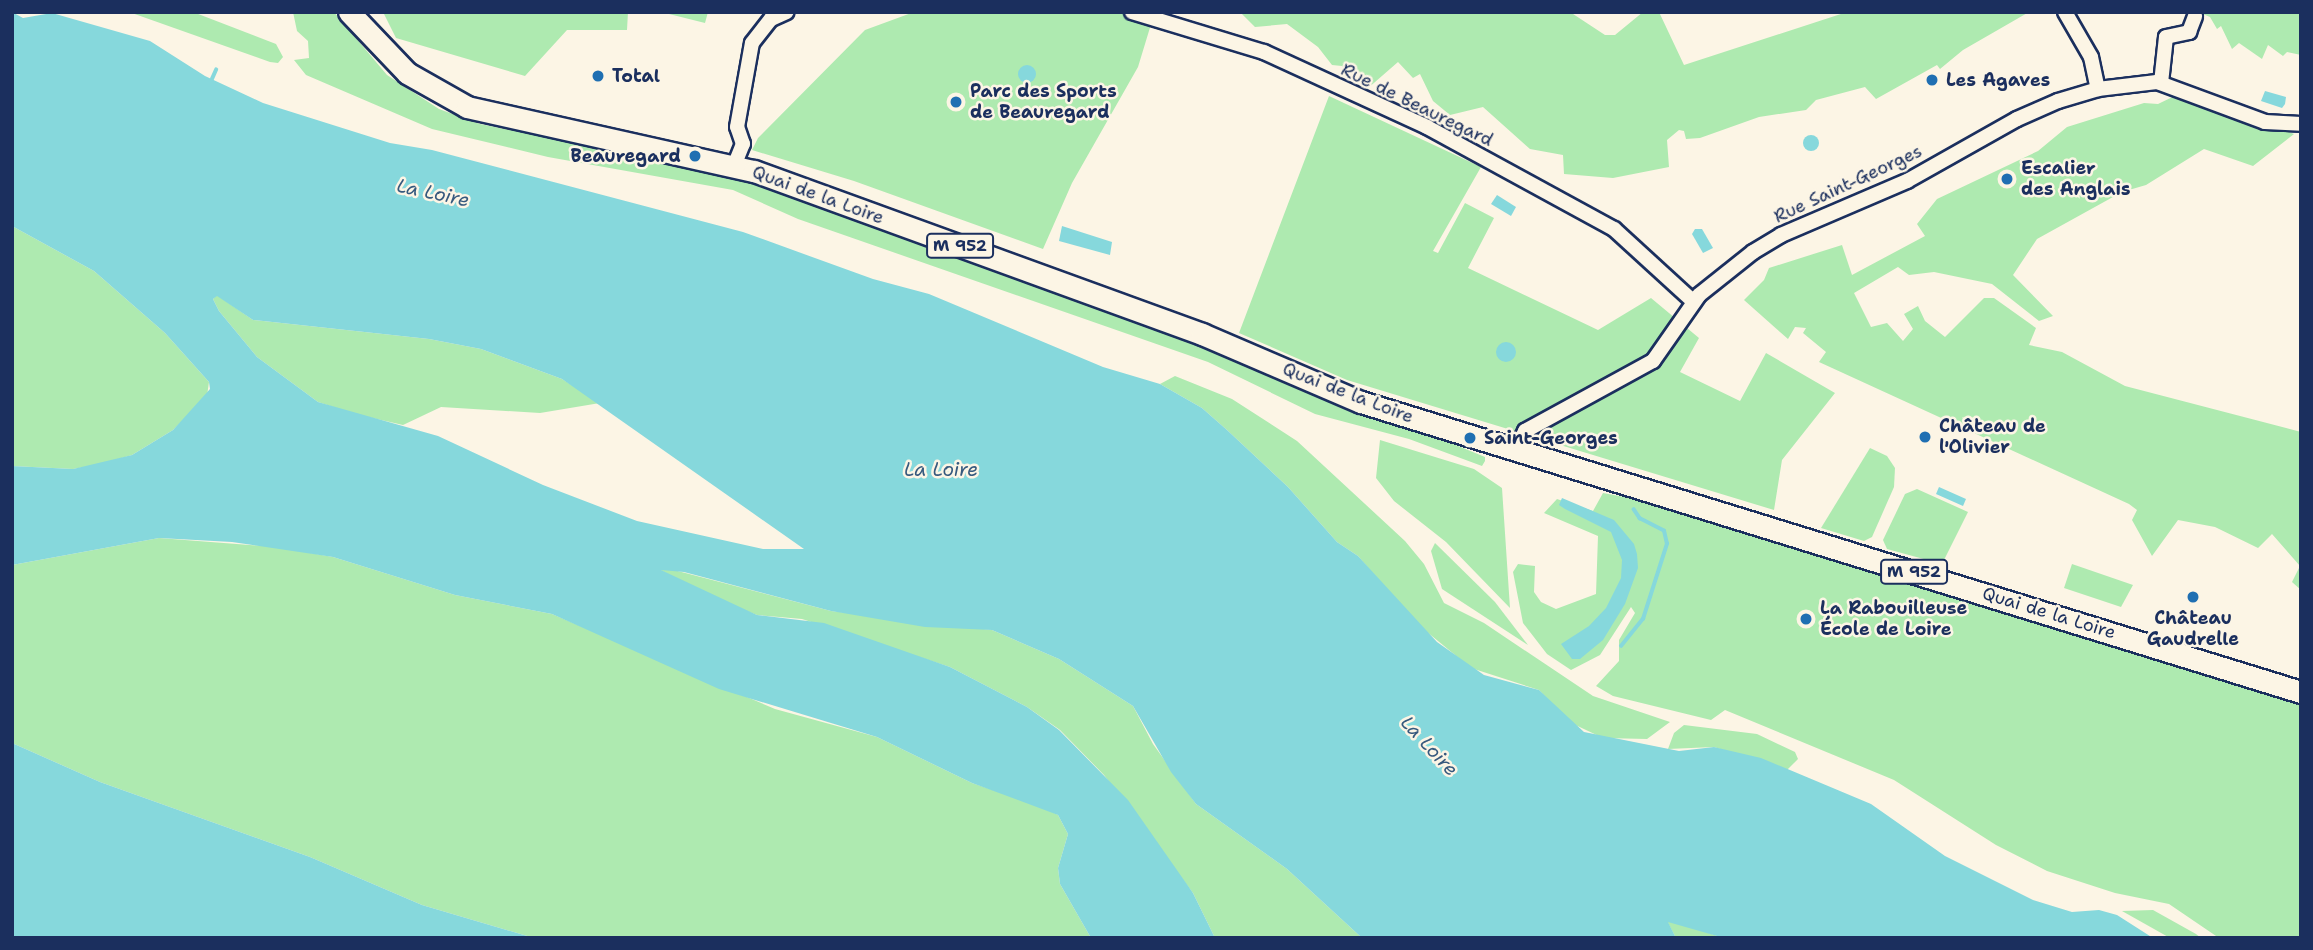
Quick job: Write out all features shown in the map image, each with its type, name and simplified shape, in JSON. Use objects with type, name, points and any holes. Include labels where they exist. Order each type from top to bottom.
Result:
[{"type":"main road","name":"M 952","points":[[349,12],[407,73]]},
{"type":"main road","name":"M 952","points":[[368,12],[407,73]]},
{"type":"main road","name":"Quai de la Loire","points":[[407,73],[447,99],[494,115],[734,166],[1187,328],[1362,402],[1514,453],[1660,493],[2301,692]]},
{"type":"street","points":[[734,166],[743,144],[737,127],[752,43],[771,19],[787,12]]},
{"type":"street","name":"Rue de Beauregard","points":[[1132,12],[1264,52],[1427,127],[1628,239],[1694,302]]},
{"type":"street","points":[[2065,12],[2091,57],[2098,89]]},
{"type":"street","points":[[2161,83],[2166,37],[2189,32],[2195,16]]},
{"type":"street","name":"Rue Saint-Georges","points":[[1514,453],[1525,431],[1653,361],[1694,302],[1742,260],[1781,235],[1907,181],[2017,119],[2098,89],[2161,83],[2265,122],[2301,124]]},
{"type":"green space","points":[[129,12],[193,12],[276,44],[283,57],[278,63],[270,62]]},
{"type":"green space","points":[[293,12],[334,12],[387,75],[439,109],[480,124],[751,178],[1217,347],[1485,457],[1485,461],[1482,466],[1409,439],[1315,414],[1208,362],[798,219],[733,190],[548,157],[432,129],[306,75],[294,60],[309,58],[308,41],[297,31]]},
{"type":"green space","points":[[383,12],[628,12],[627,30],[567,30],[525,76],[396,38]]},
{"type":"green space","points":[[661,12],[708,12],[705,23]]},
{"type":"green space","name":"Parc des Sports de Beauregard","points":[[914,12],[1125,12],[1152,21],[1138,67],[1072,183],[1043,249],[854,181],[752,150],[758,138],[865,30]]},
{"type":"green space","points":[[1240,12],[1570,12],[1605,35],[1615,35],[1643,12],[1659,12],[1684,65],[1847,12],[2029,12],[1963,50],[1940,69],[1937,65],[1876,99],[1865,87],[1816,100],[1806,110],[1759,117],[1700,138],[1686,139],[1684,131],[1679,130],[1667,140],[1669,167],[1613,178],[1564,174],[1563,155],[1530,149],[1483,107],[1450,115],[1433,101],[1420,74],[1413,78],[1398,62],[1367,89],[1342,66],[1332,65],[1318,47],[1287,24],[1255,27]]},
{"type":"green space","points":[[2198,12],[2301,12],[2301,55],[2287,52],[2283,56],[2268,45],[2262,59],[2239,43],[2232,49],[2221,26],[2217,29],[2210,17]]},
{"type":"green space","points":[[2187,90],[2294,134],[2253,166],[2204,149],[2146,185],[2122,192],[2037,239],[2013,275],[2053,316],[2039,321],[1992,284],[1934,272],[1909,275],[1898,267],[1854,293],[1871,327],[1887,323],[1903,341],[1913,329],[1904,314],[1918,306],[1925,321],[1945,337],[1984,298],[1994,298],[2036,328],[2029,345],[2062,352],[2125,386],[2301,432],[2301,590],[2292,582],[2300,566],[2272,534],[2258,548],[2215,527],[2178,520],[2152,556],[2132,520],[2137,510],[2129,504],[1819,362],[1826,352],[1803,333],[1806,328],[1795,327],[1788,339],[1744,300],[1764,280],[1769,268],[1842,245],[1852,275],[1925,236],[1917,224],[1937,199],[2038,151],[2067,127],[2144,103],[2158,104]]},
{"type":"green space","points":[[1329,96],[1481,167],[1433,251],[1438,253],[1465,203],[1494,218],[1468,268],[1598,330],[1651,298],[1699,338],[1680,372],[1740,401],[1766,353],[1835,393],[1782,460],[1774,510],[1347,380],[1239,333]]},
{"type":"green space","points":[[12,226],[94,271],[165,333],[209,382],[207,396],[173,430],[132,455],[101,464],[73,469],[12,466]]},
{"type":"green space","points":[[217,295],[253,320],[429,339],[481,349],[562,379],[600,403],[540,413],[441,407],[403,425],[355,414],[318,402],[257,357],[219,311],[213,299]]},
{"type":"green space","points":[[1175,376],[1232,399],[1297,441],[1405,541],[1424,564],[1444,603],[1484,623],[1593,696],[1670,722],[1647,739],[1603,738],[1569,722],[1539,690],[1471,668],[1416,623],[1358,556],[1337,542],[1288,487],[1227,430],[1202,408],[1160,384]]},
{"type":"green space","points":[[1380,440],[1474,469],[1502,488],[1510,608],[1446,542],[1394,501],[1376,478]]},
{"type":"green space","points":[[1870,448],[1887,456],[1895,468],[1894,487],[1872,537],[1864,541],[1821,528]]},
{"type":"green space","points":[[1917,489],[1968,512],[1942,564],[1887,549],[1883,540],[1905,494]]},
{"type":"green space","points":[[1603,493],[1646,501],[2301,702],[2301,938],[2219,938],[2169,904],[2115,893],[2047,871],[1996,845],[1894,780],[1725,710],[1711,720],[1613,696],[1596,686],[1619,661],[1619,640],[1635,613],[1631,607],[1600,655],[1571,670],[1547,654],[1523,623],[1513,572],[1518,564],[1535,566],[1534,592],[1541,602],[1556,609],[1596,594],[1598,536],[1544,513],[1557,499],[1593,511]]},
{"type":"green space","points":[[159,538],[277,547],[333,557],[455,595],[552,614],[775,709],[877,737],[972,783],[1043,807],[1058,815],[1068,834],[1058,868],[1060,884],[1091,938],[534,938],[422,905],[310,857],[100,782],[12,743],[12,565]]},
{"type":"green space","points":[[1435,543],[1495,602],[1528,645],[1442,589],[1431,551]]},
{"type":"green space","points":[[2072,564],[2133,585],[2121,607],[2064,588]]},
{"type":"green space","points":[[670,569],[831,611],[992,630],[1059,659],[1133,706],[1153,744],[1196,804],[1287,869],[1362,938],[1215,938],[1193,893],[1104,775],[1060,730],[1027,707],[950,667],[802,619],[757,615],[720,601],[660,570]]},
{"type":"green space","points":[[1684,725],[1757,734],[1795,752],[1798,759],[1787,770],[1714,747],[1668,749],[1674,733]]},
{"type":"green space","points":[[2153,910],[2201,938],[2170,938],[2122,911]]},
{"type":"green space","points":[[1667,921],[1687,926],[1724,938],[1676,938]]},
{"type":"water","name":"La Loire","points":[[12,12],[23,18],[52,13],[150,41],[205,76],[263,103],[390,143],[432,150],[743,232],[873,279],[929,294],[1103,367],[1160,384],[1202,408],[1288,487],[1337,542],[1358,556],[1437,642],[1484,675],[1539,690],[1584,732],[1679,751],[1714,747],[1761,758],[1871,804],[1945,856],[2033,900],[2072,912],[2099,910],[2117,915],[2153,938],[1724,938],[1668,922],[1676,938],[1362,938],[1287,869],[1196,804],[1171,772],[1133,706],[1059,659],[992,630],[925,627],[831,611],[684,572],[661,570],[757,615],[824,623],[950,667],[1027,707],[1059,730],[1128,800],[1193,893],[1215,938],[1091,938],[1060,884],[1058,868],[1068,834],[1058,815],[972,783],[877,737],[719,689],[552,614],[455,595],[333,557],[232,542],[159,538],[12,565],[12,466],[73,469],[132,455],[173,430],[210,389],[209,382],[165,333],[94,271],[12,226]],"holes":[[[217,296],[253,320],[429,339],[481,349],[562,379],[804,549],[763,549],[637,521],[543,485],[438,436],[318,402],[257,357],[219,311],[213,299]]]},
{"type":"water","points":[[1027,65],[1034,67],[1034,81],[1027,83],[1020,81],[1018,74],[1020,67]]},
{"type":"water","points":[[2265,91],[2286,97],[2282,108],[2261,101]]},
{"type":"water","points":[[1808,135],[1814,135],[1819,143],[1817,149],[1808,151],[1803,146],[1803,140]]},
{"type":"water","points":[[1497,195],[1516,207],[1511,216],[1491,204]]},
{"type":"water","points":[[1062,226],[1112,242],[1110,255],[1059,241]]},
{"type":"water","points":[[1695,229],[1702,229],[1713,248],[1703,253],[1692,234]]},
{"type":"water","points":[[1506,342],[1513,345],[1516,352],[1513,359],[1506,362],[1499,359],[1496,352],[1499,345]]},
{"type":"water","points":[[1939,487],[1966,499],[1963,506],[1936,494]]},
{"type":"water","points":[[1562,498],[1614,520],[1634,544],[1637,554],[1638,568],[1625,604],[1603,640],[1580,659],[1572,659],[1561,644],[1589,626],[1606,608],[1621,578],[1622,560],[1611,532],[1559,505]]},
{"type":"water","points":[[12,743],[100,782],[310,857],[422,905],[534,938],[12,938]]},
{"type":"waterway","points":[[212,79],[216,70]]},
{"type":"waterway","points":[[1621,646],[1643,619],[1667,544],[1664,531],[1640,519],[1634,510]]},
{"type":"place","name":"Total","points":[[598,76]]},
{"type":"place","name":"Les Agaves","points":[[1932,80]]},
{"type":"place","name":"Parc des Sports de Beauregard","points":[[956,102]]},
{"type":"place","name":"Beauregard","points":[[695,156]]},
{"type":"place","name":"Escalier des Anglais","points":[[2007,179]]},
{"type":"place","name":"Château de l'Olivier","points":[[1925,437]]},
{"type":"place","name":"Saint-Georges","points":[[1470,438]]},
{"type":"place","name":"Château Gaudrelle","points":[[2193,597]]},
{"type":"place","name":"La Rabouilleuse École de Loire","points":[[1806,619]]}]
